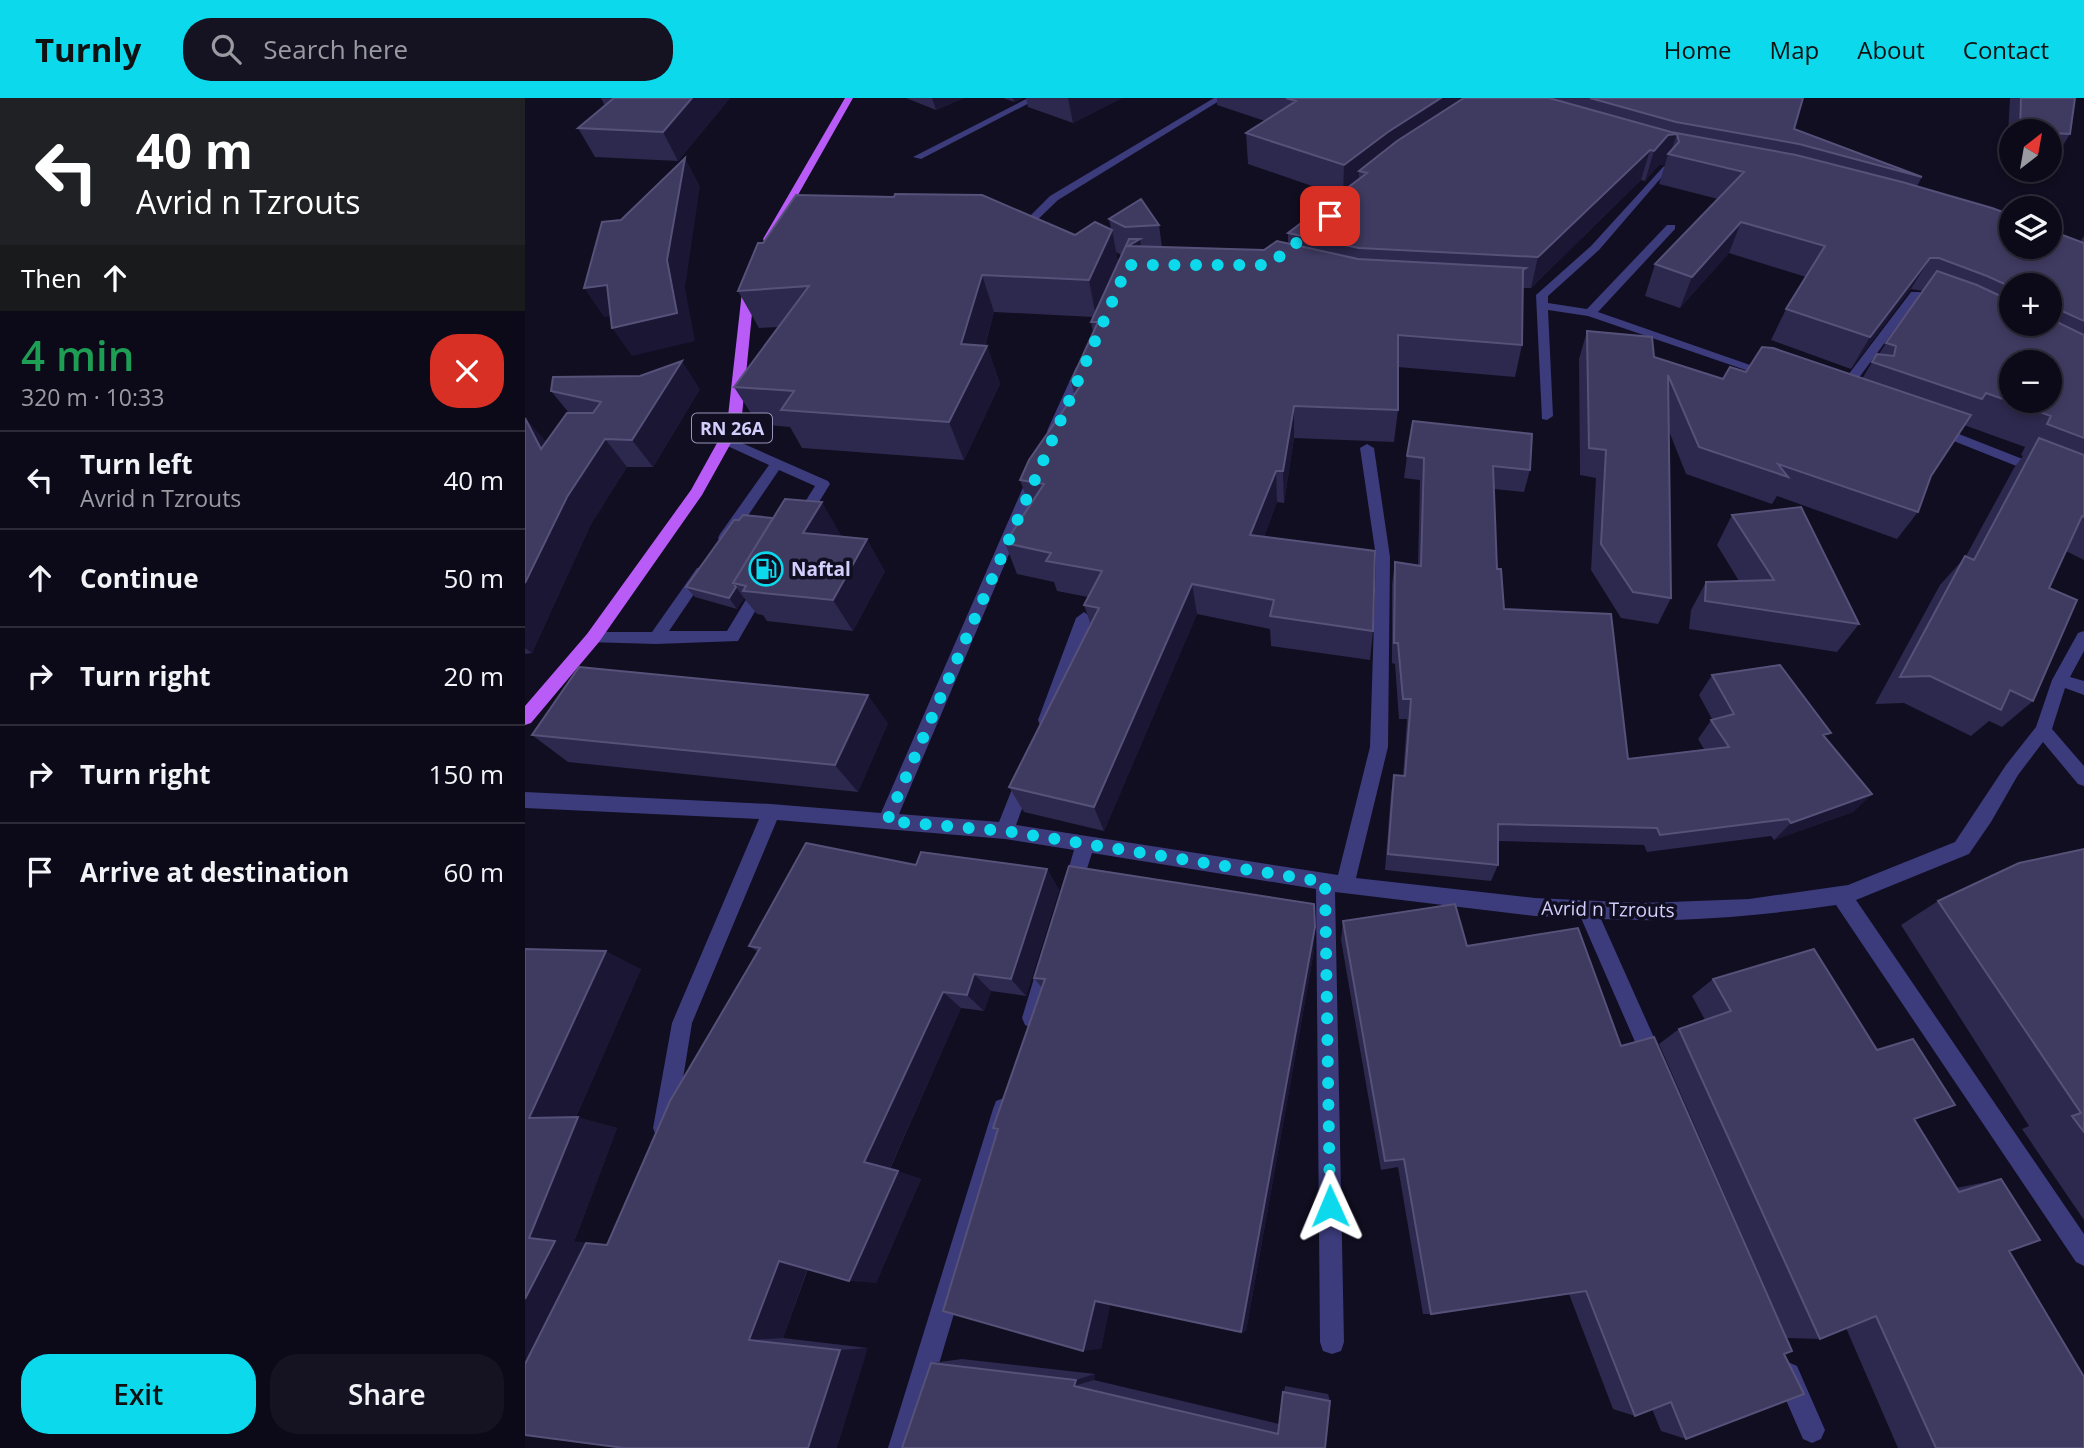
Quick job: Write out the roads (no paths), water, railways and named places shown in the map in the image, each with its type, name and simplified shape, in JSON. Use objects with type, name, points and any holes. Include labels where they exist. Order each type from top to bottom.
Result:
[{"type":"main road","points":[[763,248],[787,217],[849,98]]},
{"type":"main road","name":"RN 26A","points":[[525,718],[593,638],[697,492],[734,425],[751,268]]},
{"type":"street","points":[[918,157],[1035,98]]},
{"type":"street","points":[[1027,224],[1055,198],[1220,98]]},
{"type":"street","points":[[1547,416],[1542,300],[1595,248],[1664,169]]},
{"type":"street","points":[[1013,224],[1039,227]]},
{"type":"street","points":[[1590,313],[1671,227]]},
{"type":"street","points":[[1528,294],[1784,379]]},
{"type":"street","points":[[1841,397],[1851,378],[1915,295],[1949,307]]},
{"type":"street","points":[[887,821],[1085,360]]},
{"type":"street","points":[[1927,426],[2084,488]]},
{"type":"street","points":[[726,440],[823,484],[795,531]]},
{"type":"street","points":[[1332,1342],[1335,883],[1379,747],[1383,556],[1367,448]]},
{"type":"street","points":[[656,638],[777,463]]},
{"type":"street","points":[[593,638],[732,637],[767,578]]},
{"type":"street","points":[[1042,731],[1084,618]]},
{"type":"street","name":"Avrid n Tzrouts","points":[[525,800],[771,812],[1005,831],[1335,883],[1535,907],[1642,912],[1749,908],[1841,895],[1962,848],[2012,770],[2043,730],[2060,680],[2084,636]]},
{"type":"street","points":[[2060,680],[2084,688]]},
{"type":"street","points":[[2043,730],[2084,779]]},
{"type":"street","points":[[1005,831],[1028,768]]},
{"type":"street","points":[[660,1149],[682,1023],[771,812]]},
{"type":"street","points":[[1065,910],[1085,844]]},
{"type":"street","points":[[1841,895],[2084,1254]]},
{"type":"street","points":[[1587,909],[1659,1074]]},
{"type":"street","points":[[1025,1041],[1053,949]]},
{"type":"street","points":[[901,1448],[1009,1094]]},
{"type":"street","points":[[1779,1354],[1812,1430]]},
{"type":"place","name":"Naftal","points":[[766,569]]}]
